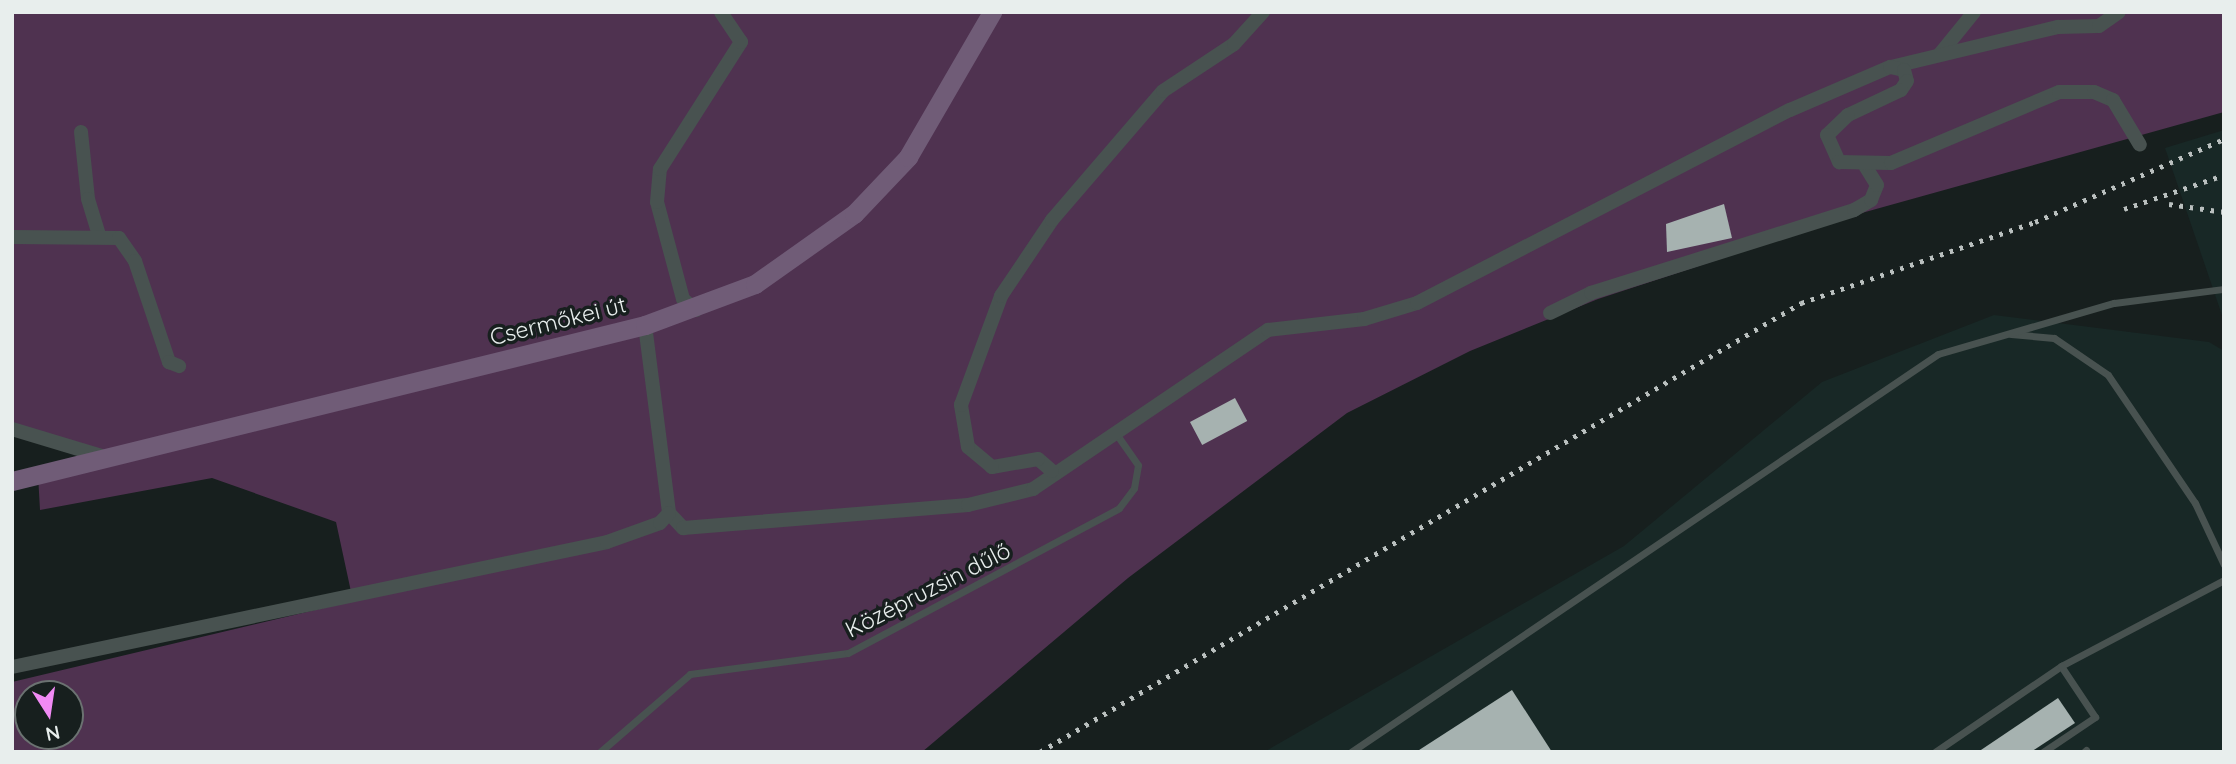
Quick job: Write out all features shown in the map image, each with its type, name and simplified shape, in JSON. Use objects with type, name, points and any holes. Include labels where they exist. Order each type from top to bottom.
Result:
[{"type":"main road","name":"Csermőkei út","points":[[12,481],[645,325],[696,310],[755,284],[829,235],[881,188],[929,126],[992,12]]},
{"type":"street","points":[[696,310],[683,299],[671,265],[658,191],[660,169],[741,42],[721,12]]},
{"type":"street","points":[[1052,471],[1038,459],[992,467],[968,447],[961,405],[1001,296],[1052,219],[1163,91],[1234,44],[1263,12]]},
{"type":"street","points":[[1940,54],[1974,12]]},
{"type":"street","points":[[645,325],[669,513],[683,528],[968,505],[1033,489],[1052,471],[1116,434],[1268,330],[1364,319],[1418,303],[1790,110],[1890,67],[2058,27],[2099,26],[2119,12]]},
{"type":"street","points":[[1890,67],[1903,70],[1907,80],[1901,90],[1849,115],[1827,135],[1839,162],[1864,166],[1891,163],[2059,92],[2094,92],[2113,100],[2140,145]]},
{"type":"street","points":[[81,132],[88,199],[99,234]]},
{"type":"street","points":[[1550,313],[1591,293],[1854,210],[1877,185],[1864,166]]},
{"type":"street","points":[[12,237],[99,234],[119,238],[135,261],[169,362],[179,366]]},
{"type":"street","points":[[12,429],[106,457]]},
{"type":"street","points":[[12,667],[607,542],[660,523],[669,513]]},
{"type":"lane","points":[[1351,752],[1938,354],[2114,303],[2224,289]]},
{"type":"lane","points":[[2006,333],[2054,338],[2108,375],[2195,503],[2224,565]]},
{"type":"lane","name":"Középruzsin dűlő","points":[[600,752],[690,674],[848,653],[1119,508],[1134,488],[1138,465],[1116,434]]},
{"type":"lane","points":[[1935,752],[2061,666],[2224,580]]},
{"type":"lane","points":[[2043,752],[2095,718],[2061,666]]},
{"type":"shaded area","points":[[12,12],[2224,12],[2224,112],[1851,216],[1598,299],[1470,351],[1347,413],[1128,578],[922,752],[12,752],[12,682],[14,750],[84,750],[84,680],[20,680],[353,601],[336,522],[212,478],[40,510],[38,475],[104,458],[12,429]]},
{"type":"shaded area","points":[[2224,130],[2224,321],[2165,148]]},
{"type":"shaded area","points":[[1994,315],[2209,342],[2224,351],[2224,752],[1264,752],[1624,546],[1822,382]]},
{"type":"building","points":[[1724,204],[1732,238],[1667,252],[1666,224]]},
{"type":"building","points":[[1235,398],[1247,421],[1202,445],[1190,422]]},
{"type":"building","points":[[1512,690],[1552,752],[1416,752]]},
{"type":"building","points":[[2058,698],[2075,723],[2031,752],[1978,752]]},
{"type":"railway","points":[[1040,752],[1801,303],[2035,222],[2224,139]]},
{"type":"railway","points":[[2124,209],[2224,175]]},
{"type":"railway","points":[[2169,204],[2224,212]]}]
